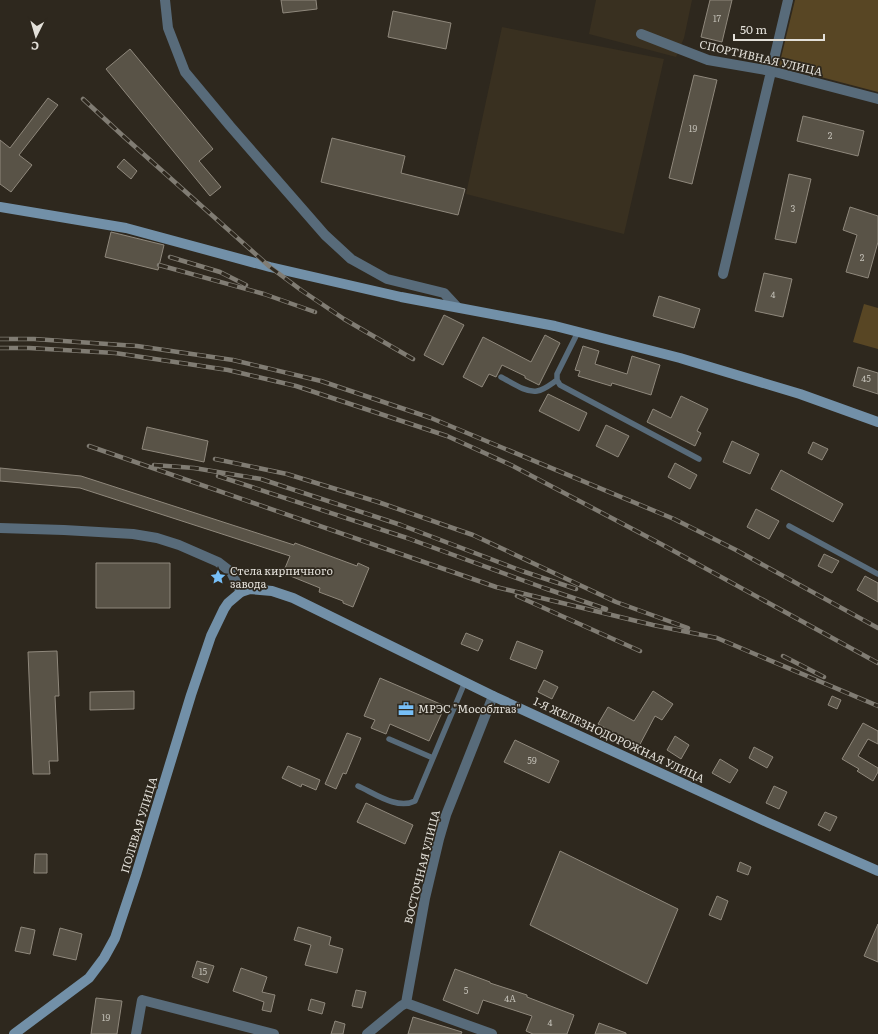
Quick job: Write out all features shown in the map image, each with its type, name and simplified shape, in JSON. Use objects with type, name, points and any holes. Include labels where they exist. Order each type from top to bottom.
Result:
[{"type":"main road","points":[[0,207],[126,228],[270,267],[401,297],[555,326],[680,358],[800,394],[878,422]]},
{"type":"main road","name":"1-Я ЖЕЛЕЗНОДОРОЖНАЯ УЛИЦА","points":[[241,592],[255,588],[272,591],[293,598],[493,696],[769,823],[878,871]]},
{"type":"main road","name":"ПОЛЕВАЯ УЛИЦА","points":[[14,1034],[89,978],[110,948],[115,938],[136,875],[191,695],[211,636],[228,603],[241,592]]},
{"type":"street","points":[[165,0],[168,28],[185,72],[325,235],[351,259],[387,279],[444,293],[457,307]]},
{"type":"street","points":[[723,274],[788,0]]},
{"type":"street","name":"СПОРТИВНАЯ УЛИЦА","points":[[641,34],[708,60],[771,71],[878,99]]},
{"type":"street","points":[[0,528],[133,534],[157,538],[179,545],[218,562],[231,572],[241,592]]},
{"type":"street","name":"ВОСТОЧНАЯ УЛИЦА","points":[[406,1003],[425,898],[439,839],[446,815],[493,696]]},
{"type":"street","points":[[136,1034],[142,1000],[274,1034]]},
{"type":"street","points":[[367,1034],[406,1003],[492,1034]]},
{"type":"lane","points":[[578,332],[557,374],[557,380],[560,384],[699,459]]},
{"type":"lane","points":[[502,377],[529,391],[537,391],[557,380]]},
{"type":"lane","points":[[789,526],[878,574]]},
{"type":"lane","points":[[358,786],[395,803],[410,804],[415,801],[465,682]]},
{"type":"lane","points":[[390,739],[433,758]]},
{"type":"shaded area","points":[[596,0],[692,0],[684,38],[676,57],[589,34]]},
{"type":"shaded area","points":[[795,0],[878,0],[878,92],[779,66]]},
{"type":"shaded area","points":[[502,27],[664,59],[624,234],[466,194]]},
{"type":"shaded area","points":[[864,304],[878,308],[878,349],[853,342]]},
{"type":"building","points":[[281,0],[316,0],[317,9],[283,13]]},
{"type":"building","points":[[710,0],[732,0],[722,42],[701,37]]},
{"type":"building","points":[[393,11],[451,23],[446,49],[388,37]]},
{"type":"building","points":[[130,49],[213,149],[199,161],[221,187],[210,196],[106,69]]},
{"type":"building","points":[[694,75],[717,80],[692,184],[669,178]]},
{"type":"building","points":[[48,98],[58,105],[19,155],[32,165],[11,192],[0,184],[0,140],[10,148]]},
{"type":"building","points":[[803,116],[864,131],[858,156],[797,141]]},
{"type":"building","points":[[332,138],[405,156],[401,173],[465,189],[458,215],[321,182]]},
{"type":"building","points":[[124,159],[137,171],[131,179],[117,167]]},
{"type":"building","points":[[789,174],[811,179],[796,243],[775,239]]},
{"type":"building","points":[[850,207],[878,216],[878,242],[868,278],[846,272],[857,235],[843,230]]},
{"type":"building","points":[[111,232],[164,245],[158,270],[105,257]]},
{"type":"building","points":[[764,273],[792,279],[783,317],[755,311]]},
{"type":"building","points":[[659,296],[700,309],[694,328],[653,316]]},
{"type":"building","points":[[444,315],[464,325],[443,365],[424,355]]},
{"type":"building","points":[[545,335],[560,343],[539,385],[525,378],[525,376],[502,365],[496,377],[489,374],[482,387],[463,377],[483,337],[531,362]]},
{"type":"building","points":[[583,346],[599,351],[595,364],[627,374],[632,356],[660,365],[651,395],[612,383],[611,386],[578,376],[580,371],[575,370]]},
{"type":"building","points":[[858,367],[878,373],[878,394],[853,386]]},
{"type":"building","points":[[548,394],[587,413],[579,431],[539,411]]},
{"type":"building","points":[[681,396],[708,409],[697,431],[701,433],[695,446],[647,422],[653,409],[671,418]]},
{"type":"building","points":[[606,425],[629,436],[618,457],[596,446]]},
{"type":"building","points":[[147,427],[208,441],[204,462],[142,449]]},
{"type":"building","points":[[732,441],[759,454],[750,474],[723,462]]},
{"type":"building","points":[[813,442],[828,449],[822,460],[808,453]]},
{"type":"building","points":[[675,463],[697,475],[690,489],[668,477]]},
{"type":"building","points":[[0,468],[81,476],[294,545],[295,543],[357,566],[358,563],[369,568],[353,607],[343,603],[343,601],[319,592],[320,588],[283,573],[290,556],[80,488],[0,481]]},
{"type":"building","points":[[781,470],[843,504],[833,522],[771,489]]},
{"type":"building","points":[[756,509],[779,521],[769,539],[747,527]]},
{"type":"building","points":[[824,554],[839,561],[832,573],[818,566]]},
{"type":"building","points":[[96,563],[170,563],[170,608],[96,608]]},
{"type":"building","points":[[865,576],[878,583],[878,602],[857,590]]},
{"type":"building","points":[[466,633],[483,640],[478,651],[461,644]]},
{"type":"building","points":[[517,641],[543,651],[536,669],[510,659]]},
{"type":"building","points":[[57,651],[59,696],[55,696],[58,761],[49,761],[50,774],[33,774],[28,652]]},
{"type":"building","points":[[380,678],[445,706],[429,741],[390,724],[386,734],[371,728],[375,720],[364,716]]},
{"type":"building","points":[[544,680],[558,687],[552,699],[538,692]]},
{"type":"building","points":[[134,691],[134,709],[90,710],[90,692]]},
{"type":"building","points":[[653,691],[673,704],[662,720],[655,716],[638,748],[626,742],[627,740],[598,724],[608,707],[634,721]]},
{"type":"building","points":[[832,696],[841,700],[837,709],[828,705]]},
{"type":"building","points":[[863,723],[878,731],[878,744],[868,739],[858,756],[878,768],[878,772],[873,781],[857,771],[859,769],[842,759]]},
{"type":"building","points":[[347,733],[361,738],[346,774],[343,773],[336,789],[325,784]]},
{"type":"building","points":[[675,736],[689,745],[681,759],[667,750]]},
{"type":"building","points":[[515,740],[559,761],[549,783],[504,762]]},
{"type":"building","points":[[754,747],[773,757],[767,768],[749,758]]},
{"type":"building","points":[[720,759],[738,770],[730,783],[712,773]]},
{"type":"building","points":[[288,766],[320,780],[316,790],[302,784],[301,787],[282,778]]},
{"type":"building","points":[[774,786],[787,792],[779,809],[766,803]]},
{"type":"building","points":[[366,803],[413,825],[405,844],[357,822]]},
{"type":"building","points":[[825,812],[837,817],[830,831],[818,825]]},
{"type":"building","points":[[560,851],[678,909],[647,984],[530,925]]},
{"type":"building","points":[[35,854],[47,854],[47,873],[34,873]]},
{"type":"building","points":[[740,862],[751,867],[748,875],[737,871]]},
{"type":"building","points":[[717,896],[728,901],[721,920],[709,915]]},
{"type":"building","points":[[878,924],[878,962],[864,956]]},
{"type":"building","points":[[21,927],[35,930],[30,954],[15,951]]},
{"type":"building","points":[[298,927],[331,937],[329,945],[343,949],[337,973],[305,965],[311,945],[294,940]]},
{"type":"building","points":[[60,928],[82,934],[76,960],[53,955]]},
{"type":"building","points":[[197,961],[214,966],[208,983],[192,977]]},
{"type":"building","points":[[241,968],[267,977],[262,992],[275,995],[271,1012],[262,1010],[264,1002],[233,991]]},
{"type":"building","points":[[455,969],[490,983],[527,995],[527,997],[574,1015],[567,1034],[533,1034],[526,1031],[532,1016],[483,1000],[478,1014],[443,1000]]},
{"type":"building","points":[[356,990],[366,992],[362,1008],[352,1006]]},
{"type":"building","points":[[96,998],[122,1001],[117,1034],[91,1034]]},
{"type":"building","points":[[311,999],[325,1003],[322,1014],[308,1010]]},
{"type":"building","points":[[413,1017],[462,1032],[461,1034],[408,1034]]},
{"type":"building","points":[[335,1021],[345,1024],[343,1034],[331,1034]]},
{"type":"building","points":[[599,1023],[626,1033],[626,1034],[595,1034]]},
{"type":"railway","points":[[83,99],[270,267],[344,319],[413,359]]},
{"type":"railway","points":[[170,257],[220,272],[246,285]]},
{"type":"railway","points":[[159,265],[264,294],[315,312]]},
{"type":"railway","points":[[0,339],[34,339],[137,346],[233,360],[321,381],[431,418],[674,519],[736,550],[878,628]]},
{"type":"railway","points":[[0,348],[29,348],[115,353],[228,370],[296,386],[447,436],[511,465],[661,544],[878,663]]},
{"type":"railway","points":[[89,446],[496,587],[653,625],[717,638],[878,706]]},
{"type":"railway","points":[[215,459],[287,474],[378,502],[473,535],[616,602],[688,628]]},
{"type":"railway","points":[[154,465],[194,468],[261,479],[401,525],[522,571],[576,589]]},
{"type":"railway","points":[[218,476],[407,538],[606,609]]},
{"type":"railway","points":[[517,596],[640,651]]},
{"type":"railway","points":[[783,656],[824,677]]},
{"type":"place","name":"Стела кирпичного завода","points":[[218,577]]},
{"type":"place","name":"МРЭС \"Мособлгаз\"","points":[[406,709]]}]
